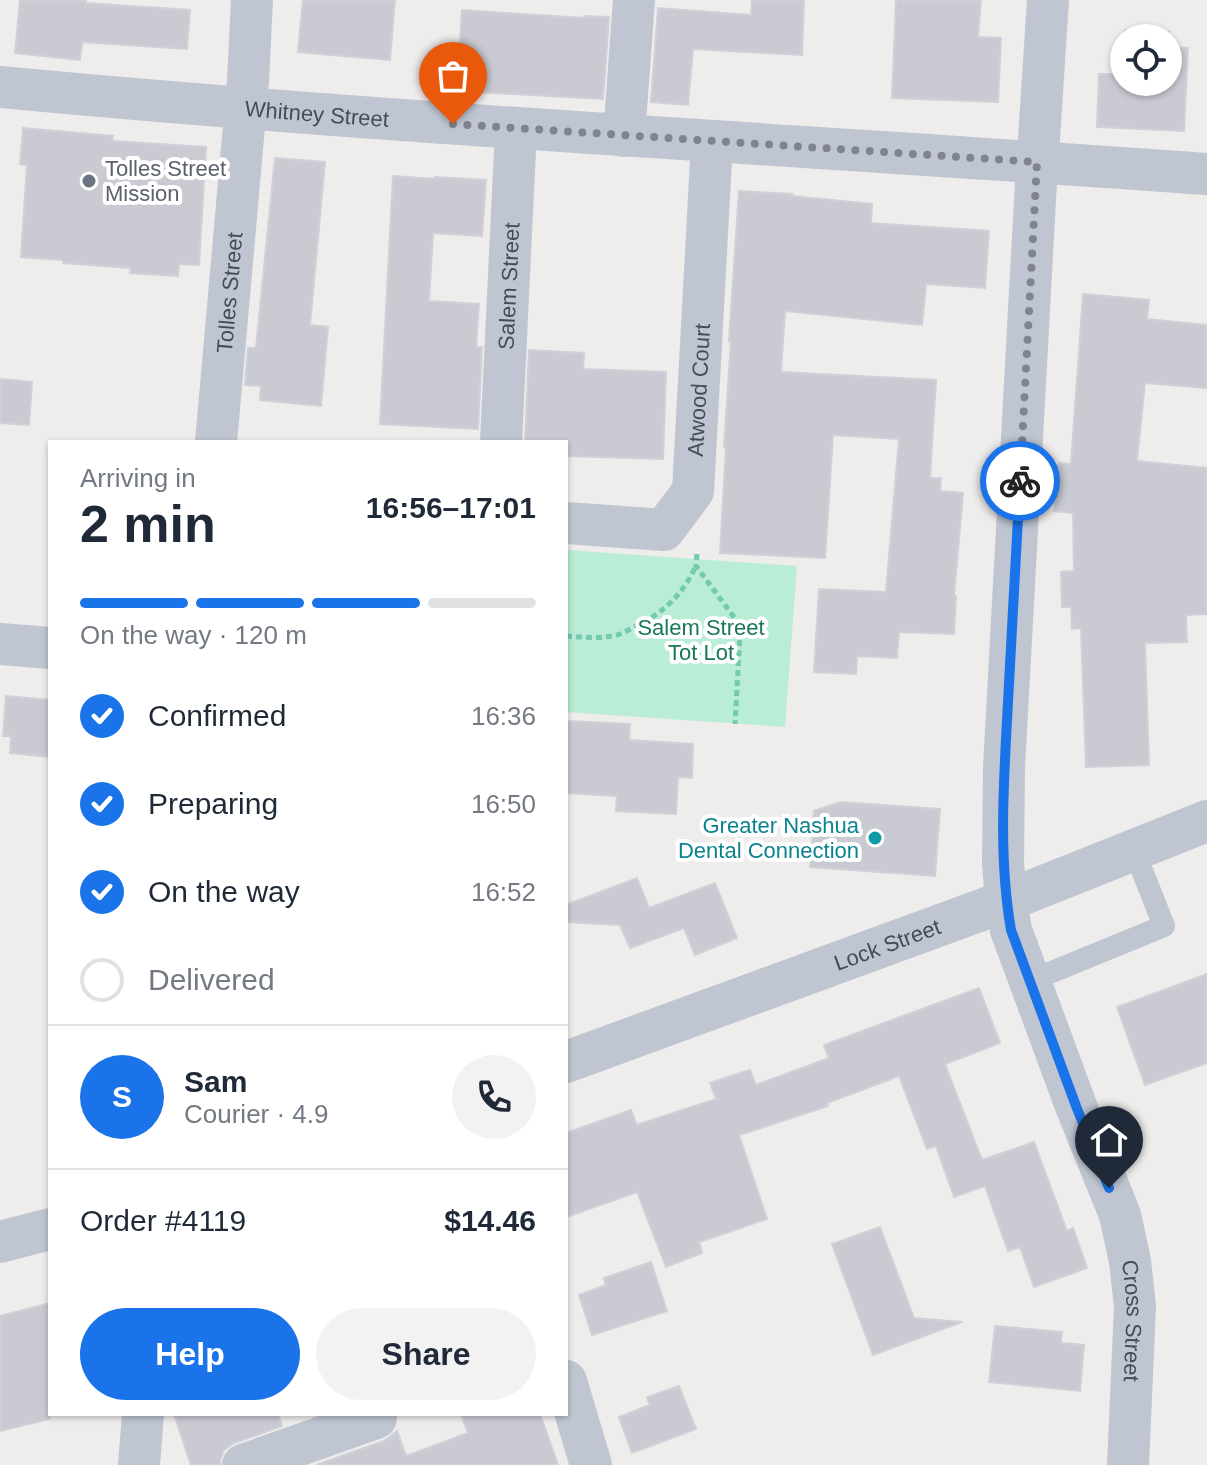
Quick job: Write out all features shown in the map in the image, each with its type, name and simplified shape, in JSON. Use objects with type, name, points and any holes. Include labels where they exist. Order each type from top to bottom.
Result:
[{"type":"street","name":"Tolles Street","points":[[216,440],[252,0]]},
{"type":"street","points":[[624,136],[634,0]]},
{"type":"street","name":"Cross Street","points":[[1048,0],[1004,767],[1003,863],[1011,930],[1120,1215],[1130,1261],[1135,1306],[1128,1465]]},
{"type":"street","name":"Whitney Street","points":[[0,87],[516,129],[1207,174]]},
{"type":"street","name":"Salem Street","points":[[501,440],[516,129]]},
{"type":"street","name":"Atwood Court","points":[[568,523],[664,530],[693,491],[712,142]]},
{"type":"street","points":[[0,644],[48,648]]},
{"type":"street","name":"Lock Street","points":[[568,1061],[1006,901],[1207,821]]},
{"type":"street","points":[[0,1242],[48,1230]]},
{"type":"street","points":[[568,1388],[591,1465]]},
{"type":"street","points":[[139,1465],[143,1416]]},
{"type":"street","points":[[243,1465],[376,1418]]},
{"type":"lane","points":[[1030,981],[1164,926],[1134,850]]},
{"type":"path","points":[[568,636],[595,638],[618,635],[650,618],[673,602],[687,584],[696,566],[698,549]]},
{"type":"path","points":[[696,566],[736,620],[740,634],[735,724]]},
{"type":"green space","name":"Salem Street Tot Lot","points":[[568,550],[797,566],[785,727],[568,712]]},
{"type":"building","points":[[20,0],[86,0],[86,3],[190,10],[187,49],[82,42],[80,60],[15,53]]},
{"type":"building","points":[[303,0],[395,0],[390,60],[298,52]]},
{"type":"building","points":[[752,0],[804,0],[802,55],[693,49],[688,105],[651,102],[658,8],[751,15]]},
{"type":"building","points":[[896,0],[981,0],[978,37],[1001,38],[998,102],[892,98]]},
{"type":"building","points":[[462,10],[609,17],[603,99],[457,91]]},
{"type":"building","points":[[1182,48],[1188,48],[1184,131],[1097,127],[1099,74],[1110,74],[1110,96],[1182,96]]},
{"type":"building","points":[[23,128],[113,136],[112,141],[206,147],[199,265],[179,264],[178,276],[130,273],[131,268],[21,257],[27,165],[20,164]]},
{"type":"building","points":[[275,158],[325,162],[310,325],[328,327],[321,406],[260,400],[261,386],[245,385],[248,348],[256,348]]},
{"type":"building","points":[[393,176],[486,180],[482,236],[433,233],[429,301],[479,304],[476,347],[482,347],[478,429],[380,424]]},
{"type":"building","points":[[739,191],[872,204],[871,223],[989,231],[985,288],[926,284],[922,325],[785,311],[781,372],[936,380],[930,478],[941,478],[940,491],[963,493],[954,596],[954,634],[899,632],[897,658],[857,656],[856,674],[814,672],[819,589],[886,592],[899,439],[833,435],[825,558],[720,553]]},
{"type":"building","points":[[1083,294],[1149,300],[1147,319],[1207,325],[1207,388],[1145,383],[1137,461],[1207,468],[1207,614],[1186,615],[1187,642],[1145,643],[1149,765],[1086,767],[1081,628],[1072,629],[1071,607],[1062,607],[1061,572],[1074,571],[1073,513],[1054,511],[1059,463],[1071,464]]},
{"type":"building","points":[[529,350],[584,353],[583,369],[666,372],[663,459],[568,456],[568,440],[525,440]]},
{"type":"building","points":[[0,379],[32,382],[29,425],[0,423]]},
{"type":"building","points":[[6,696],[48,700],[48,757],[10,753],[11,736],[3,736]]},
{"type":"building","points":[[568,721],[630,724],[629,740],[693,744],[692,778],[678,777],[676,814],[616,811],[617,796],[568,793]]},
{"type":"building","name":"Greater Nashua Dental Connection","points":[[840,802],[940,809],[935,876],[810,867],[814,811]]},
{"type":"building","points":[[637,878],[649,908],[715,883],[737,938],[695,955],[684,928],[630,948],[620,925],[568,922],[568,904]]},
{"type":"building","points":[[1207,974],[1207,1063],[1145,1085],[1117,1007]]},
{"type":"building","points":[[979,988],[1000,1043],[945,1064],[982,1160],[1034,1142],[1067,1231],[1073,1228],[1087,1268],[1034,1287],[1020,1247],[1008,1251],[985,1186],[954,1197],[936,1146],[927,1149],[899,1076],[827,1103],[828,1106],[739,1135],[767,1219],[699,1242],[702,1253],[666,1267],[637,1192],[568,1216],[568,1132],[631,1110],[637,1125],[716,1099],[710,1083],[750,1070],[756,1085],[829,1058],[824,1045]]},
{"type":"building","points":[[880,1227],[914,1318],[962,1322],[873,1355],[832,1244]]},
{"type":"building","points":[[651,1262],[667,1311],[592,1335],[579,1295],[606,1285],[604,1278]]},
{"type":"building","points":[[48,1304],[50,1419],[0,1431],[0,1316]]},
{"type":"building","points":[[995,1326],[1062,1332],[1061,1343],[1084,1345],[1080,1391],[989,1382]]},
{"type":"building","points":[[679,1386],[696,1429],[632,1453],[619,1417],[650,1405],[647,1397]]},
{"type":"building","points":[[175,1416],[279,1416],[282,1426],[234,1443],[224,1450],[220,1465],[191,1465]]},
{"type":"building","points":[[462,1416],[541,1416],[558,1465],[316,1465],[384,1441],[397,1431],[406,1456],[468,1433]]},
{"type":"way so far","points":[[453,124],[1037,162],[1020,481]]},
{"type":"place","name":"Tolles Street Mission","points":[[89,181]]},
{"type":"place","name":"Greater Nashua Dental Connection","points":[[875,838]]},
{"type":"route","points":[[1020,481],[1004,767],[1003,863],[1006,901],[1011,930],[1109,1188]]}]
